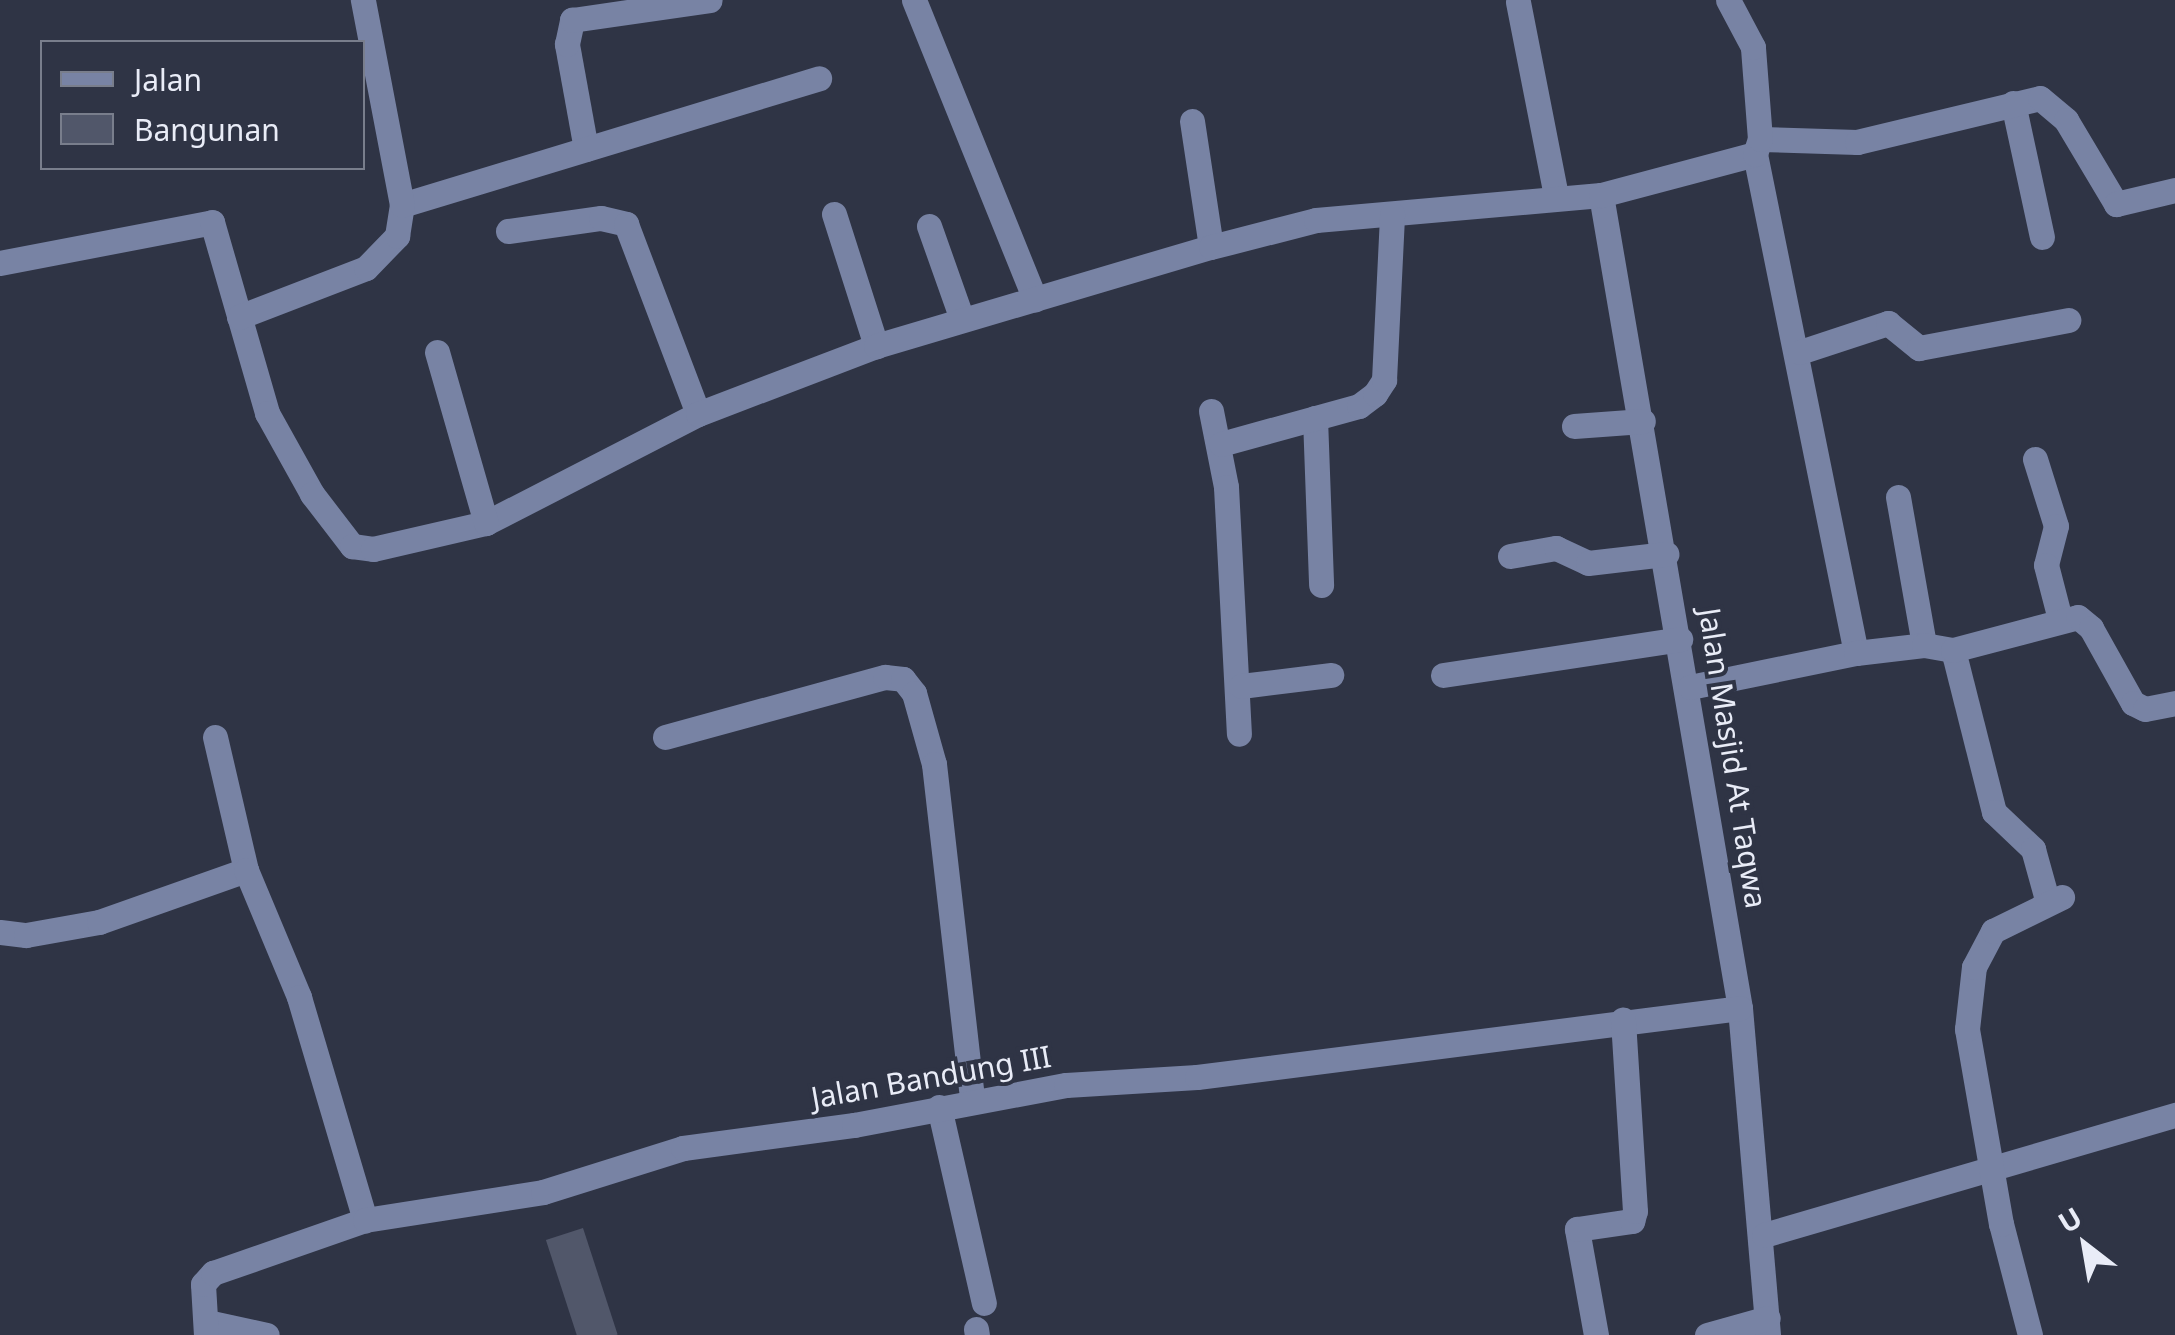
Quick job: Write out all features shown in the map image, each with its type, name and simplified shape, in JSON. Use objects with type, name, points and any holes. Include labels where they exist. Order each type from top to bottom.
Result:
[{"type":"street","points":[[239,317],[366,268],[397,236],[402,205],[363,0]]},
{"type":"street","points":[[586,149],[567,44],[572,20],[710,0]]},
{"type":"street","points":[[914,0],[924,40],[1005,214],[1035,300]]},
{"type":"street","points":[[1728,0],[1754,48],[1758,147],[1856,653]]},
{"type":"street","points":[[1518,2],[1556,196]]},
{"type":"street","points":[[402,205],[819,78]]},
{"type":"street","points":[[0,264],[212,222],[267,413],[312,494],[352,546],[373,549],[486,523],[698,414],[876,346],[1316,220],[1556,196],[1601,196],[1758,147],[1858,142],[2040,98],[2052,103],[2116,204],[2175,190]]},
{"type":"street","points":[[2013,104],[2042,238]]},
{"type":"street","points":[[1192,120],[1211,247]]},
{"type":"street","name":"Jalan Masjid At Taqwa","points":[[1601,196],[1690,687],[1740,1008],[1764,1235],[1768,1326]]},
{"type":"street","points":[[834,214],[876,346]]},
{"type":"street","points":[[1221,444],[1358,406],[1384,380],[1392,214]]},
{"type":"street","points":[[508,231],[601,218],[626,224],[698,414]]},
{"type":"street","points":[[929,226],[962,320]]},
{"type":"street","points":[[1800,352],[1888,323],[1920,348],[2068,320]]},
{"type":"street","points":[[437,352],[486,523]]},
{"type":"street","points":[[1211,410],[1221,444],[1241,686],[1239,734]]},
{"type":"street","points":[[1314,418],[1320,585]]},
{"type":"street","points":[[1574,426],[1643,421]]},
{"type":"street","points":[[2035,459],[2056,526],[2046,565],[2060,619]]},
{"type":"street","points":[[1898,497],[1924,645]]},
{"type":"street","points":[[1510,556],[1559,548],[1588,563],[1666,554]]},
{"type":"street","points":[[1690,687],[1856,653],[1924,645],[1953,650],[2060,619],[2078,618],[2092,628],[2138,707],[2175,703]]},
{"type":"street","points":[[1443,675],[1680,639]]},
{"type":"street","points":[[1953,650],[1994,812],[2033,848],[2055,900],[1993,931],[1974,967],[1966,1029],[1989,1165],[2030,1335]]},
{"type":"street","points":[[1241,686],[1330,674]]},
{"type":"street","points":[[665,737],[885,677],[903,679],[914,693],[934,764],[972,1100]]},
{"type":"street","points":[[216,738],[246,870],[299,998],[365,1220]]},
{"type":"street","points":[[0,932],[26,935],[100,922],[246,870]]},
{"type":"street","name":"Jalan Bandung III","points":[[206,1328],[203,1284],[212,1273],[365,1220],[543,1192],[683,1148],[972,1100],[1623,1018],[1740,1008]]},
{"type":"street","points":[[1596,1335],[1578,1229],[1632,1221],[1635,1210],[1623,1018]]},
{"type":"street","points":[[940,1107],[984,1303]]},
{"type":"street","points":[[1764,1235],[1989,1165],[2175,1114]]},
{"type":"street","points":[[1707,1335],[1768,1326]]},
{"type":"street","points":[[206,1328],[267,1335]]},
{"type":"building","points":[[583,1228],[618,1335],[577,1335],[546,1240]]}]
